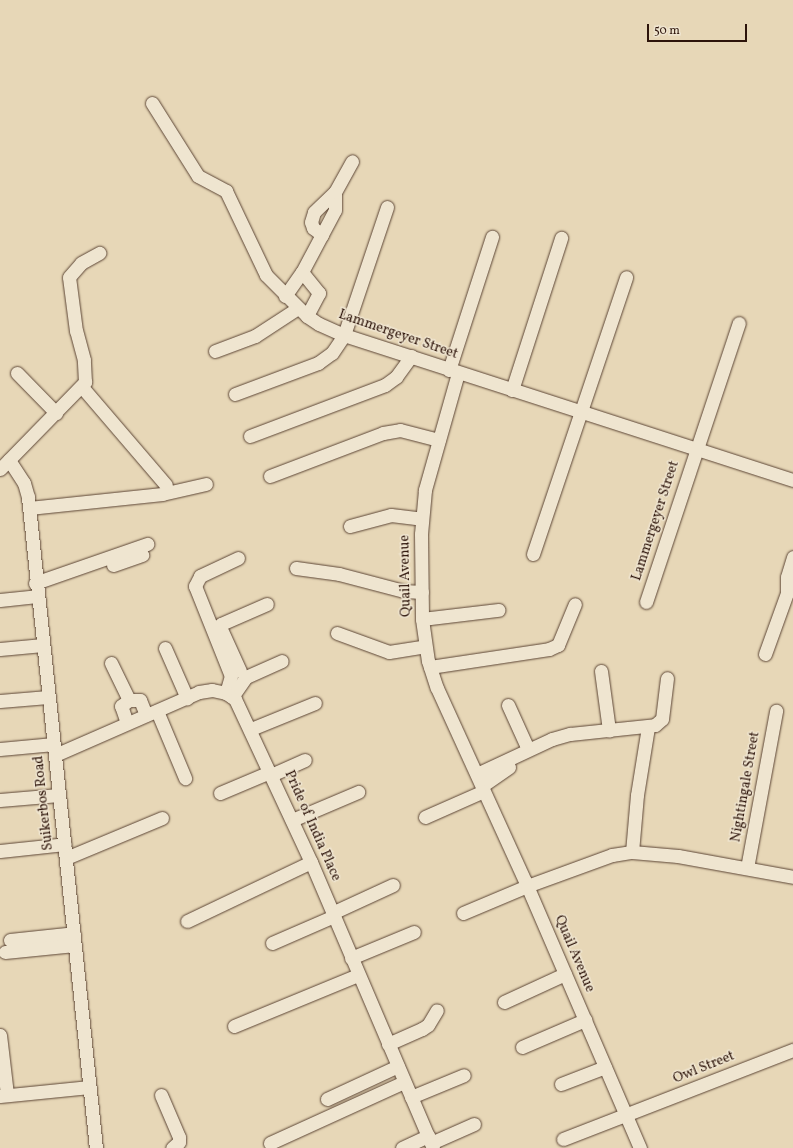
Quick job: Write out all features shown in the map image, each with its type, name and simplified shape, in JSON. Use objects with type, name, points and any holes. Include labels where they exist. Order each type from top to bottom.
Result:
[{"type":"street","name":"Lammergeyer Street","points":[[152,103],[198,176],[222,187],[236,211],[266,275],[302,312],[344,336],[412,356],[696,450],[793,480]]},
{"type":"street","points":[[322,235],[313,228],[311,222],[314,212],[335,192],[352,160]]},
{"type":"street","points":[[285,296],[302,272],[335,210],[335,192]]},
{"type":"street","points":[[235,394],[318,363],[332,353],[344,336],[387,208]]},
{"type":"street","name":"Quail Avenue","points":[[492,237],[454,371],[439,440],[425,490],[422,519],[422,619],[425,646],[430,667],[527,886],[640,1148]]},
{"type":"street","points":[[512,390],[561,238]]},
{"type":"street","points":[[98,253],[80,263],[69,277],[76,331],[80,335],[83,384],[166,485]]},
{"type":"street","points":[[216,351],[255,336],[302,312],[319,293],[302,272]]},
{"type":"street","points":[[533,554],[626,277]]},
{"type":"street","name":"Lammergeyer Street","points":[[646,602],[739,323]]},
{"type":"street","points":[[250,436],[386,385],[396,377],[412,356]]},
{"type":"street","points":[[17,372],[56,413]]},
{"type":"street","points":[[5,464],[83,384]]},
{"type":"street","points":[[83,384],[147,450]]},
{"type":"street","points":[[270,476],[384,433],[400,430],[439,440]]},
{"type":"street","name":"Suikerbos Road","points":[[5,464],[26,487],[29,508],[36,590],[96,1148]]},
{"type":"street","points":[[29,508],[162,494],[206,484]]},
{"type":"street","points":[[350,526],[391,515],[422,519]]},
{"type":"street","points":[[0,600],[36,590],[145,550]]},
{"type":"street","points":[[236,673],[195,586],[200,576],[238,558]]},
{"type":"street","points":[[765,654],[790,590],[787,577],[793,558]]},
{"type":"street","points":[[296,568],[339,574],[404,591],[422,592]]},
{"type":"street","points":[[229,695],[236,673],[221,629],[221,624],[267,604]]},
{"type":"street","points":[[430,667],[550,649],[558,645],[575,604]]},
{"type":"street","points":[[422,619],[498,610]]},
{"type":"street","points":[[337,634],[389,652],[425,646]]},
{"type":"street","points":[[0,649],[43,645]]},
{"type":"street","points":[[165,648],[187,698]]},
{"type":"street","points":[[229,695],[246,677],[282,657],[236,673]]},
{"type":"street","points":[[111,663],[129,700]]},
{"type":"street","points":[[601,671],[609,730]]},
{"type":"street","points":[[481,783],[528,749],[552,739],[609,730],[655,726],[662,719],[667,678]]},
{"type":"street","points":[[0,749],[54,750],[127,723],[187,698],[212,690],[229,695]]},
{"type":"street","name":"Pride of India Place","points":[[229,695],[251,730],[271,773],[311,862],[358,975],[431,1142]]},
{"type":"street","points":[[0,700],[48,697]]},
{"type":"street","points":[[127,723],[121,706],[129,700],[140,700],[155,711],[188,777]]},
{"type":"street","points":[[251,730],[315,703]]},
{"type":"street","points":[[508,705],[528,749]]},
{"type":"street","name":"Nightingale Street","points":[[747,868],[776,710]]},
{"type":"street","points":[[632,852],[637,795],[648,727]]},
{"type":"street","points":[[425,816],[502,770],[543,752]]},
{"type":"street","points":[[220,793],[305,760]]},
{"type":"street","points":[[292,820],[358,792]]},
{"type":"street","points":[[0,800],[59,795]]},
{"type":"street","points":[[66,858],[162,818]]},
{"type":"street","points":[[0,851],[64,844]]},
{"type":"street","points":[[464,913],[527,886],[612,856],[632,852],[678,856],[793,877]]},
{"type":"street","points":[[187,920],[311,862]]},
{"type":"street","points":[[332,912],[376,885]]},
{"type":"street","points":[[272,943],[332,912],[393,885]]},
{"type":"street","points":[[351,958],[414,932]]},
{"type":"street","points":[[10,940],[74,939]]},
{"type":"street","points":[[5,952],[74,939]]},
{"type":"street","points":[[504,1002],[565,974]]},
{"type":"street","points":[[234,1026],[358,975]]},
{"type":"street","points":[[388,1044],[428,1025],[437,1010]]},
{"type":"street","points":[[522,1047],[585,1020]]},
{"type":"street","points":[[0,1034],[4,1096],[90,1087]]},
{"type":"street","name":"Owl Street","points":[[563,1139],[626,1116],[793,1050]]},
{"type":"street","points":[[561,1084],[605,1067]]},
{"type":"street","points":[[326,1099],[401,1074]]},
{"type":"street","points":[[295,1122],[401,1074]]},
{"type":"street","points":[[270,1143],[401,1074]]},
{"type":"street","points":[[411,1097],[464,1075]]},
{"type":"street","points":[[161,1095],[179,1137],[179,1142],[172,1148]]},
{"type":"street","points":[[402,1148],[431,1142],[474,1124]]}]
